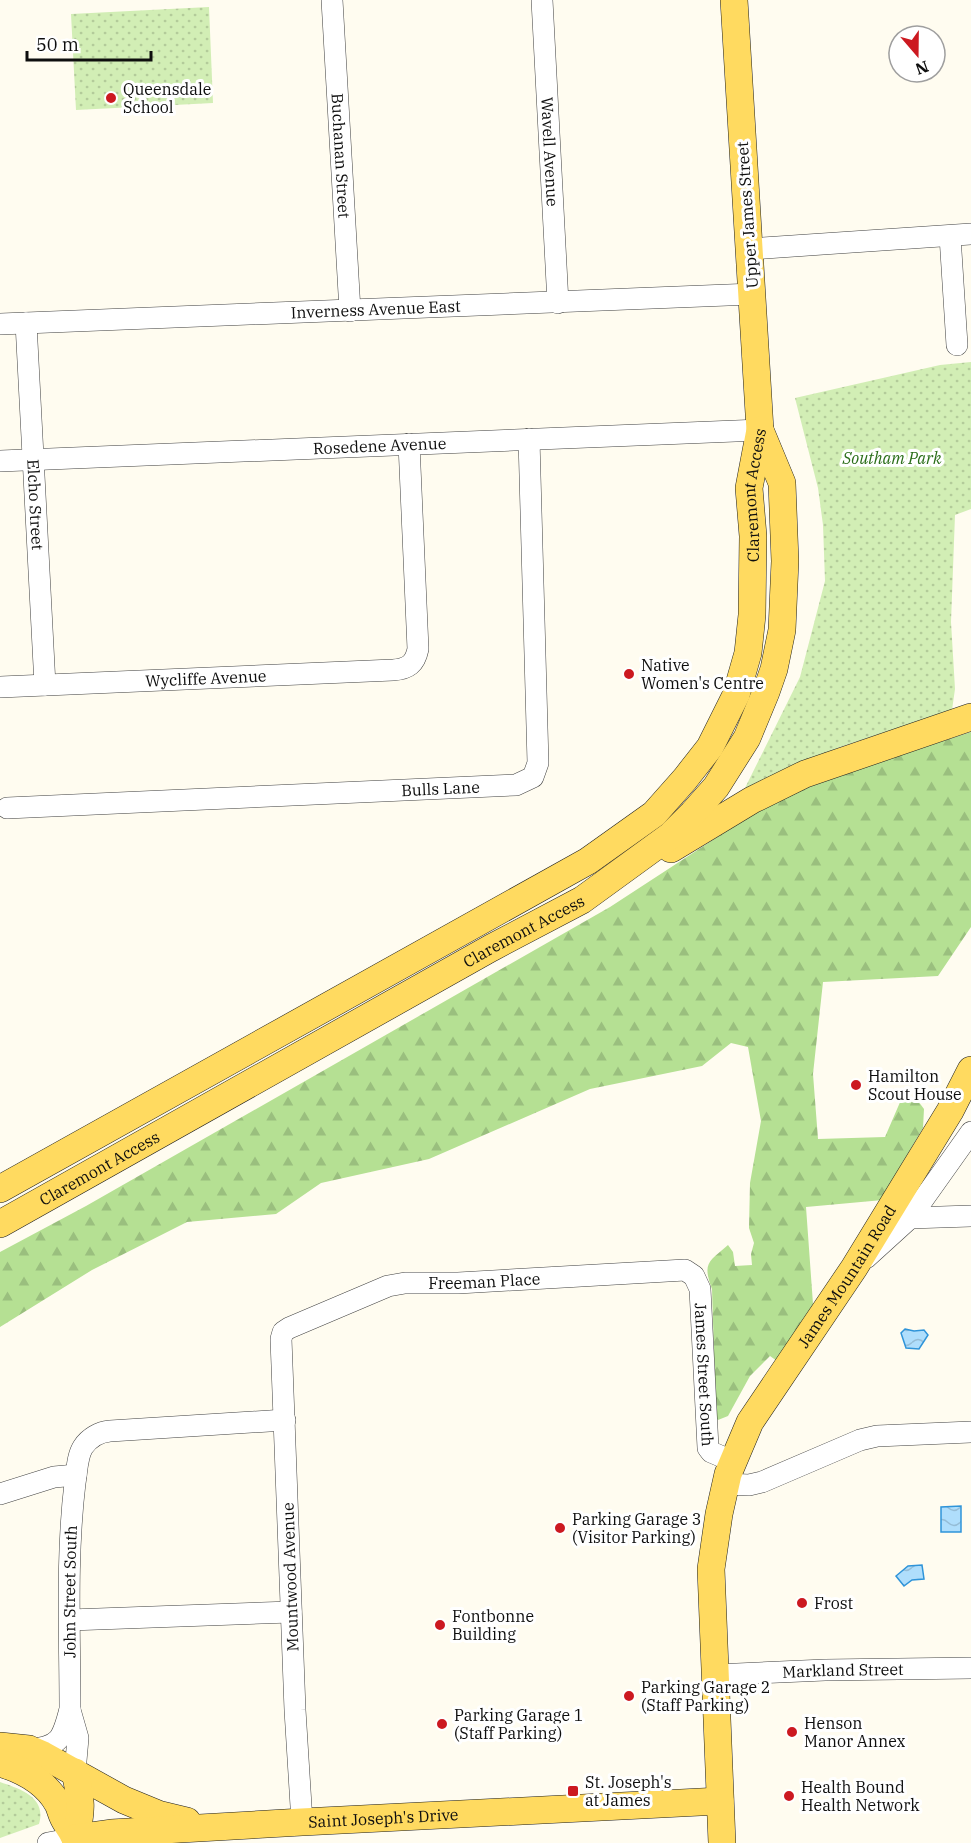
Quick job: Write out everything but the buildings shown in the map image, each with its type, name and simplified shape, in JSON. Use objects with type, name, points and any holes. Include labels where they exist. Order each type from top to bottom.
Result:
[{"type":"main road","name":"Upper James Street","points":[[734,0],[760,430]]},
{"type":"main road","name":"Claremont Access","points":[[0,1224],[491,948],[582,900],[670,836],[716,788],[747,738],[766,692],[782,630],[785,561],[782,483],[760,430]]},
{"type":"main road","name":"Claremont Access","points":[[0,1189],[588,861],[654,814],[710,747],[728,715],[744,672],[752,615],[753,536],[749,488],[760,430]]},
{"type":"main road","points":[[582,900],[730,812],[806,774],[971,717]]},
{"type":"main road","name":"James Mountain Road","points":[[729,1472],[750,1422],[854,1268],[938,1131],[971,1070]]},
{"type":"main road","points":[[722,1843],[711,1569],[718,1514],[729,1472]]},
{"type":"main road","points":[[0,1746],[29,1749],[57,1761],[123,1800],[158,1814],[215,1827]]},
{"type":"main road","points":[[0,1763],[27,1773],[45,1787],[59,1806],[76,1840]]},
{"type":"main road","name":"John Street South","points":[[75,1772],[81,1808],[76,1840]]},
{"type":"main road","name":"Saint Joseph's Drive","points":[[76,1840],[111,1833],[720,1801]]},
{"type":"street","name":"Buchanan Street","points":[[332,0],[350,310]]},
{"type":"street","name":"Wavell Avenue","points":[[542,0],[558,303]]},
{"type":"street","points":[[749,249],[961,235],[957,345]]},
{"type":"street","name":"Inverness Avenue East","points":[[0,324],[753,294]]},
{"type":"street","name":"Elcho Street","points":[[26,323],[45,685]]},
{"type":"street","name":"Rosedene Avenue","points":[[0,461],[760,430]]},
{"type":"street","name":"Bulls Lane","points":[[7,808],[516,786],[533,777],[538,763],[529,439]]},
{"type":"street","name":"Wycliffe Avenue","points":[[0,687],[403,670],[411,666],[416,659],[418,649],[409,444]]},
{"type":"street","points":[[854,1268],[910,1218],[971,1132]]},
{"type":"street","points":[[910,1218],[971,1216]]},
{"type":"street","name":"Freeman Place","points":[[283,1332],[388,1286],[405,1283],[685,1270],[694,1276]]},
{"type":"street","name":"James Street South","points":[[694,1276],[700,1289],[707,1443],[711,1452],[729,1472]]},
{"type":"street","name":"Mountwood Avenue","points":[[283,1332],[291,1612],[302,1822]]},
{"type":"street","name":"John Street South","points":[[29,1749],[47,1748],[60,1739],[70,1709],[71,1525],[81,1449],[91,1438],[105,1431],[285,1420]]},
{"type":"street","points":[[729,1472],[749,1485],[762,1482],[836,1449],[877,1436],[971,1432]]},
{"type":"street","points":[[0,1494],[54,1476],[76,1475]]},
{"type":"street","points":[[70,1620],[291,1612]]},
{"type":"street","name":"Markland Street","points":[[715,1675],[825,1670],[971,1668]]},
{"type":"street","name":"John Street South","points":[[70,1709],[78,1738],[75,1772]]},
{"type":"street","name":"Saint Joseph's Drive","points":[[48,1843],[76,1840]]},
{"type":"green space","points":[[209,7],[213,103],[76,110],[71,14]]},
{"type":"green space","name":"Southam Park","points":[[971,362],[971,509],[955,515],[951,622],[955,689],[952,710],[840,747],[745,788],[800,677],[825,581],[823,525],[818,488],[795,398],[940,365]]},
{"type":"green space","points":[[971,732],[971,927],[938,976],[823,982],[813,1074],[818,1139],[885,1137],[904,1093],[918,1101],[924,1109],[923,1128],[883,1200],[806,1207],[813,1304],[777,1361],[770,1356],[750,1376],[728,1416],[718,1420],[716,1418],[712,1289],[708,1268],[712,1259],[728,1245],[733,1252],[735,1266],[752,1265],[751,1254],[754,1243],[749,1228],[750,1183],[761,1121],[748,1047],[731,1043],[702,1066],[590,1089],[429,1159],[321,1183],[276,1214],[187,1222],[92,1270],[0,1327],[0,1252],[86,1206],[610,907],[745,819],[788,796],[840,774]]},
{"type":"green space","points":[[0,1782],[23,1791],[35,1801],[39,1807],[39,1824],[0,1838]]},
{"type":"water","points":[[905,1329],[924,1330],[928,1335],[919,1349],[906,1348],[901,1333]]},
{"type":"water","points":[[961,1506],[961,1532],[941,1532],[941,1507]]},
{"type":"water","points":[[922,1565],[924,1579],[912,1580],[904,1586],[896,1576],[908,1566]]},
{"type":"place","name":"Queensdale School","points":[[111,98]]},
{"type":"place","name":"Native Women's Centre","points":[[629,674]]},
{"type":"place","name":"Hamilton Scout House","points":[[856,1085]]},
{"type":"place","name":"Parking Garage 3 (Visitor Parking)","points":[[560,1528]]},
{"type":"place","name":"Frost","points":[[802,1603]]},
{"type":"place","name":"Fontbonne Building","points":[[440,1625]]},
{"type":"place","name":"Parking Garage 2 (Staff Parking)","points":[[629,1696]]},
{"type":"place","name":"Parking Garage 1 (Staff Parking)","points":[[442,1724]]},
{"type":"place","name":"Henson Manor Annex","points":[[792,1732]]},
{"type":"place","name":"St. Joseph's at James","points":[[573,1791]]},
{"type":"place","name":"Health Bound Health Network","points":[[789,1796]]}]
